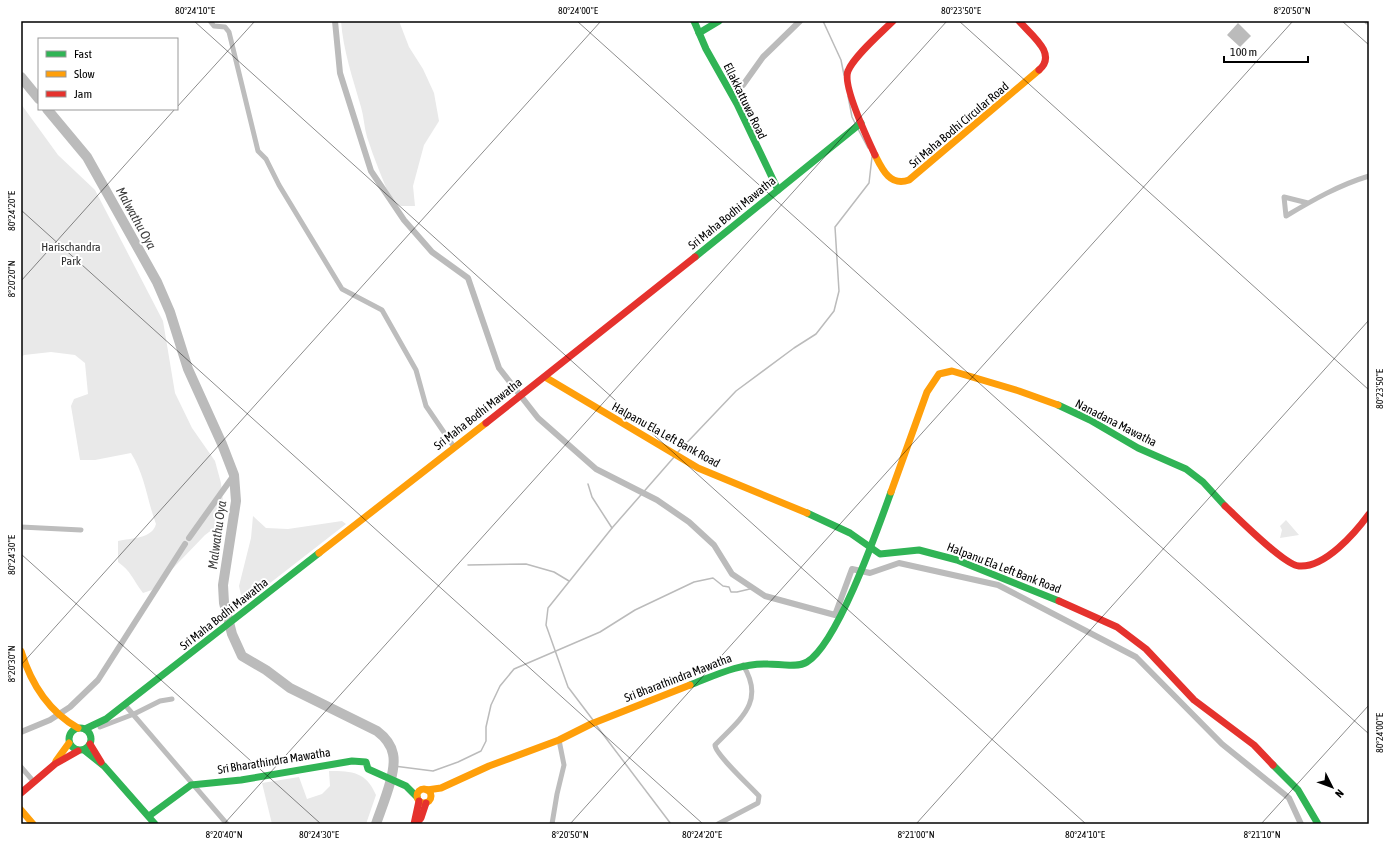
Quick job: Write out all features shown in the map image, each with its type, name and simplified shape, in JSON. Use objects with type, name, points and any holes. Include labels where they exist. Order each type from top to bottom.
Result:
[{"type":"main road","name":"Ellakkattuwa Road","points":[[694,21],[699,34],[731,92],[761,160],[778,190]]},
{"type":"main road","points":[[699,34],[719,21]]},
{"type":"main road","name":"Sri Maha Bodhi Circular Road","points":[[893,21],[849,69],[848,86],[861,123],[884,173],[893,181],[904,182],[910,180],[968,129],[1012,95],[1045,65],[1047,58],[1045,50],[1018,21]]},
{"type":"main road","name":"Sri Maha Bodhi Mawatha","points":[[81,729],[106,719],[204,642],[268,595],[506,406],[545,377],[861,123]]},
{"type":"main road","name":"Nanadana Mawatha","points":[[869,547],[930,387],[936,377],[947,371],[1006,388],[1082,416],[1138,448],[1183,467],[1200,479],[1236,516],[1284,559],[1294,565],[1309,565],[1332,552],[1350,538],[1369,514]]},
{"type":"main road","name":"Halpanu Ela Left Bank Road","points":[[545,377],[670,452],[726,480],[829,522],[850,533],[869,547],[884,555],[919,550],[957,560],[1097,617],[1126,632],[1146,649],[1194,700],[1244,736],[1290,781],[1298,790],[1318,824]]},
{"type":"main road","name":"Sri Bharathindra Mawatha","points":[[149,816],[182,789],[194,784],[241,780],[345,762],[366,762],[368,768],[424,796],[489,766],[559,740],[591,724],[744,665],[760,662],[801,663],[815,656],[824,646],[836,626],[869,547]]},
{"type":"main road","points":[[21,651],[32,680],[65,722],[81,729],[91,740],[104,766]]},
{"type":"main road","name":"Sri Maha Bodhi Mawatha","points":[[91,740],[106,719]]},
{"type":"main road","points":[[65,722],[72,748],[81,750],[104,766],[155,824]]},
{"type":"main road","points":[[55,764],[72,731],[81,729]]},
{"type":"main road","points":[[21,793],[55,764],[81,750],[91,740]]},
{"type":"main road","points":[[415,824],[424,796]]},
{"type":"main road","points":[[21,810],[33,824]]},
{"type":"street","points":[[210,21],[214,26],[225,27],[229,32],[258,151],[266,159],[279,185],[342,290],[382,310],[399,342],[406,349],[416,370],[426,406],[454,447]]},
{"type":"street","points":[[1308,203],[1284,198],[1286,216],[1354,180],[1369,176]]},
{"type":"street","points":[[21,527],[81,530]]},
{"type":"street","points":[[718,824],[758,802],[759,796],[715,749],[715,745],[746,712],[753,696],[752,683],[744,665]]},
{"type":"street","points":[[100,727],[134,714],[160,701],[172,699]]},
{"type":"street","points":[[125,705],[227,824]]},
{"type":"street","points":[[552,824],[564,765],[559,740]]},
{"type":"street","points":[[21,767],[34,782]]},
{"type":"green space","points":[[341,21],[399,21],[409,47],[423,69],[434,93],[439,121],[424,145],[413,186],[415,206],[401,206],[392,202],[379,170],[366,133],[362,111],[346,54]]},
{"type":"green space","name":"Harischandra Park","points":[[21,104],[58,155],[95,190],[163,321],[175,393],[192,428],[215,461],[221,483],[225,520],[205,535],[152,590],[143,593],[129,572],[118,562],[118,541],[146,535],[154,529],[156,524],[143,479],[136,461],[131,453],[95,460],[80,460],[71,406],[74,399],[88,394],[85,363],[75,355],[51,352],[24,355],[21,357]]},
{"type":"green space","points":[[253,516],[266,528],[288,529],[342,521],[346,524],[243,604],[239,586],[251,538]]},
{"type":"green space","points":[[1286,520],[1299,535],[1280,538],[1282,530],[1280,526]]},
{"type":"green space","points":[[329,771],[358,774],[363,777],[372,787],[376,795],[366,824],[272,824],[262,783],[299,777],[307,799],[322,794],[330,786]]},
{"type":"shaded area","points":[[1238,23],[1251,36],[1240,47],[1227,35]]},
{"type":"waterway","points":[[335,21],[340,73],[371,171],[404,220],[432,252],[468,278],[499,368],[538,418],[596,469],[657,500],[689,522],[714,545],[732,574],[765,596],[835,615],[852,569],[870,573],[899,563],[998,585],[1136,657],[1222,744],[1289,798],[1301,824]]},
{"type":"waterway","points":[[737,88],[743,85],[763,57],[800,21]]},
{"type":"waterway","points":[[823,21],[841,60],[844,75]]},
{"type":"waterway","name":"Malwathu Oya","points":[[21,77],[38,98]]},
{"type":"waterway","points":[[848,96],[852,117],[855,123]]},
{"type":"waterway","name":"Malwathu Oya","points":[[48,110],[87,157],[157,282],[170,312],[188,369],[222,444],[234,475],[236,501],[223,585],[224,603],[232,634],[242,656],[266,670],[290,688],[377,731],[387,741],[393,754],[393,770],[376,824]]},
{"type":"waterway","points":[[858,129],[868,148]]},
{"type":"waterway","points":[[677,453],[736,391],[794,348],[816,334],[834,311],[839,291],[835,227],[869,183],[872,157]]},
{"type":"waterway","points":[[593,720],[568,687],[546,625],[548,608],[612,528],[675,456]]},
{"type":"waterway","points":[[189,538],[234,475]]},
{"type":"waterway","points":[[588,484],[592,497],[612,528]]},
{"type":"waterway","points":[[21,732],[50,720],[70,707],[98,680],[185,544]]},
{"type":"waterway","points":[[468,565],[526,564],[554,572],[569,581]]},
{"type":"waterway","points":[[394,766],[433,771],[458,762],[481,751],[486,741],[486,727],[491,705],[500,686],[514,669],[600,632],[635,610],[694,582],[713,578],[723,586],[729,587],[731,592],[754,588]]},
{"type":"waterway","points":[[596,725],[671,824]]},
{"type":"traffic: fast","points":[[694,21],[706,49],[737,104],[778,190]]},
{"type":"traffic: fast","points":[[699,33],[719,21]]},
{"type":"traffic: fast","points":[[695,257],[861,123]]},
{"type":"traffic: fast","points":[[1058,405],[1090,420],[1138,448],[1186,469],[1203,482],[1225,506]]},
{"type":"traffic: fast","points":[[690,685],[728,670],[748,665],[803,664],[819,651],[844,609],[856,583],[891,492]]},
{"type":"traffic: fast","points":[[807,513],[850,533],[880,554],[919,550],[957,560],[1059,601]]},
{"type":"traffic: fast","points":[[85,729],[106,719],[319,553]]},
{"type":"traffic: fast","points":[[76,728],[84,728],[91,735],[91,739],[91,743],[84,750],[76,750],[69,743],[69,735],[76,728]]},
{"type":"traffic: fast","points":[[84,750],[104,766],[155,824]]},
{"type":"traffic: fast","points":[[149,816],[191,785],[241,780],[352,761],[366,762],[368,769],[406,786],[417,797]]},
{"type":"traffic: fast","points":[[1273,765],[1298,790],[1318,824]]},
{"type":"traffic: slow","points":[[875,155],[884,171],[892,179],[902,182],[909,180],[1039,70]]},
{"type":"traffic: slow","points":[[891,492],[927,392],[939,374],[952,371],[1019,391],[1058,405]]},
{"type":"traffic: slow","points":[[545,377],[698,468],[807,513]]},
{"type":"traffic: slow","points":[[319,553],[486,423]]},
{"type":"traffic: slow","points":[[21,651],[30,675],[42,696],[49,705],[67,721],[78,728]]},
{"type":"traffic: slow","points":[[427,790],[441,788],[489,766],[559,740],[591,724],[690,685]]},
{"type":"traffic: slow","points":[[56,761],[69,743]]},
{"type":"traffic: slow","points":[[421,789],[427,789],[431,793],[431,796],[431,799],[427,803],[421,803],[417,799],[417,793],[421,789]]},
{"type":"traffic: slow","points":[[21,810],[33,824]]},
{"type":"traffic: jam","points":[[875,155],[852,100],[847,78],[851,65],[875,38],[893,21]]},
{"type":"traffic: jam","points":[[1019,21],[1036,38],[1044,51],[1046,58],[1044,64],[1039,70]]},
{"type":"traffic: jam","points":[[486,423],[695,257]]},
{"type":"traffic: jam","points":[[1225,506],[1272,550],[1292,564],[1299,566],[1309,565],[1329,555],[1348,539],[1369,514]]},
{"type":"traffic: jam","points":[[1059,601],[1117,627],[1146,649],[1194,700],[1254,745],[1273,765]]},
{"type":"traffic: jam","points":[[90,744],[101,762]]},
{"type":"traffic: jam","points":[[21,793],[55,764],[78,751]]},
{"type":"traffic: jam","points":[[414,824],[419,801]]},
{"type":"traffic: jam","points":[[416,824],[421,818],[426,803]]}]
